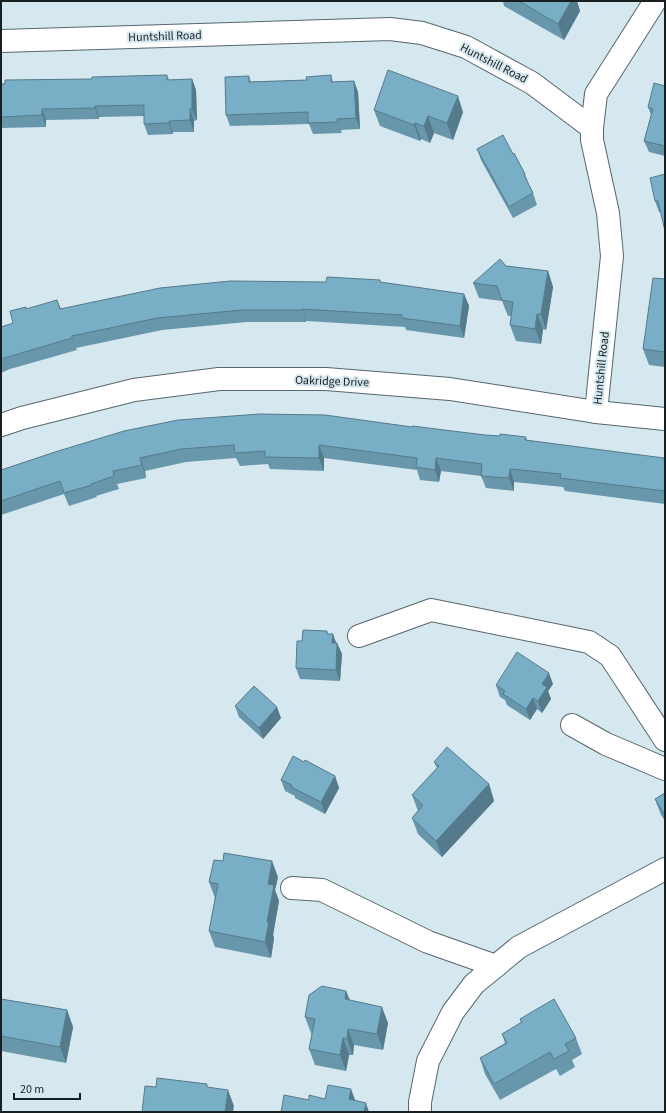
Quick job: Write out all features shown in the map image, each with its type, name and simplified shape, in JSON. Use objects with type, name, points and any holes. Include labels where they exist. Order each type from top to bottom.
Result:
[{"type":"street","points":[[592,128],[596,94],[655,1]]},
{"type":"street","name":"Huntshill Road","points":[[1,41],[390,29],[422,33],[466,47],[532,82],[592,128],[592,140],[608,213],[612,256],[596,412]]},
{"type":"street","name":"Oakridge Drive","points":[[1,425],[22,418],[134,390],[219,379],[326,379],[450,388],[596,412],[665,419]]},
{"type":"street","points":[[359,636],[431,610],[589,642],[610,656],[665,740]]},
{"type":"street","points":[[572,725],[606,744],[665,769]]},
{"type":"street","points":[[420,1112],[420,1102],[428,1061],[453,1012],[474,984],[519,947],[665,869]]},
{"type":"street","points":[[292,888],[322,890],[428,942],[496,966]]},
{"type":"building","points":[[519,1],[571,1],[558,24]]},
{"type":"building","points":[[388,70],[458,96],[447,123],[428,116],[424,126],[415,123],[414,125],[374,110]]},
{"type":"building","points":[[167,75],[167,80],[192,79],[192,109],[190,109],[190,120],[144,124],[144,105],[42,109],[42,115],[1,117],[1,84],[5,84],[5,80],[92,79],[92,77]]},
{"type":"building","points":[[331,75],[331,82],[354,81],[356,118],[337,119],[338,122],[308,123],[308,112],[226,115],[225,77],[249,76],[249,82],[307,80],[306,77]]},
{"type":"building","points":[[654,83],[665,86],[665,146],[644,141],[653,109],[648,107]]},
{"type":"building","points":[[503,135],[525,174],[524,175],[533,193],[509,207],[477,149]]},
{"type":"building","points":[[665,174],[665,231],[658,201],[655,201],[650,178]]},
{"type":"building","points":[[500,259],[506,266],[548,271],[541,314],[537,314],[535,329],[510,325],[513,302],[502,300],[497,286],[473,283]]},
{"type":"building","points":[[327,277],[380,280],[380,282],[464,294],[460,326],[402,318],[402,315],[302,309],[242,310],[157,318],[72,336],[72,338],[1,359],[1,327],[13,323],[10,311],[26,307],[26,309],[57,300],[60,309],[160,288],[230,281],[326,282]]},
{"type":"building","points":[[653,278],[665,279],[665,352],[643,349]]},
{"type":"building","points":[[260,414],[325,415],[485,435],[500,436],[500,434],[526,437],[525,440],[664,458],[665,491],[560,478],[561,474],[510,469],[509,478],[481,476],[482,464],[436,458],[435,470],[416,467],[417,458],[319,445],[319,458],[265,457],[265,451],[235,453],[234,445],[181,449],[140,458],[142,465],[113,471],[114,476],[91,484],[92,485],[64,493],[60,481],[1,501],[1,470],[124,431],[178,420]]},
{"type":"building","points":[[303,630],[327,631],[327,634],[333,634],[332,643],[337,643],[336,670],[296,668],[297,641],[302,641]]},
{"type":"building","points":[[517,652],[549,673],[542,684],[547,687],[538,701],[533,698],[526,709],[503,694],[505,691],[496,685]]},
{"type":"building","points":[[254,686],[277,707],[259,728],[235,706]]},
{"type":"building","points":[[447,747],[489,784],[436,841],[412,818],[423,805],[412,795],[439,766],[434,762]]},
{"type":"building","points":[[293,756],[304,762],[305,760],[335,776],[321,802],[291,787],[292,785],[281,780]]},
{"type":"building","points":[[665,793],[665,815],[655,799]]},
{"type":"building","points":[[224,853],[272,861],[268,884],[274,885],[265,942],[209,931],[218,884],[209,882],[214,860],[223,861]]},
{"type":"building","points":[[322,986],[346,991],[345,999],[382,1007],[377,1034],[348,1029],[347,1039],[343,1038],[340,1055],[309,1049],[315,1019],[305,1017],[309,995]]},
{"type":"building","points":[[1,999],[67,1010],[60,1047],[1,1036]]},
{"type":"building","points":[[554,999],[576,1038],[565,1044],[569,1051],[554,1059],[550,1052],[494,1084],[480,1058],[507,1043],[502,1034],[522,1022],[520,1019]]},
{"type":"building","points":[[157,1078],[207,1084],[207,1087],[228,1090],[225,1112],[142,1112],[145,1086],[156,1087]]},
{"type":"building","points":[[328,1085],[351,1089],[349,1099],[366,1103],[364,1112],[281,1112],[284,1095],[309,1100],[309,1095],[325,1099]]}]
